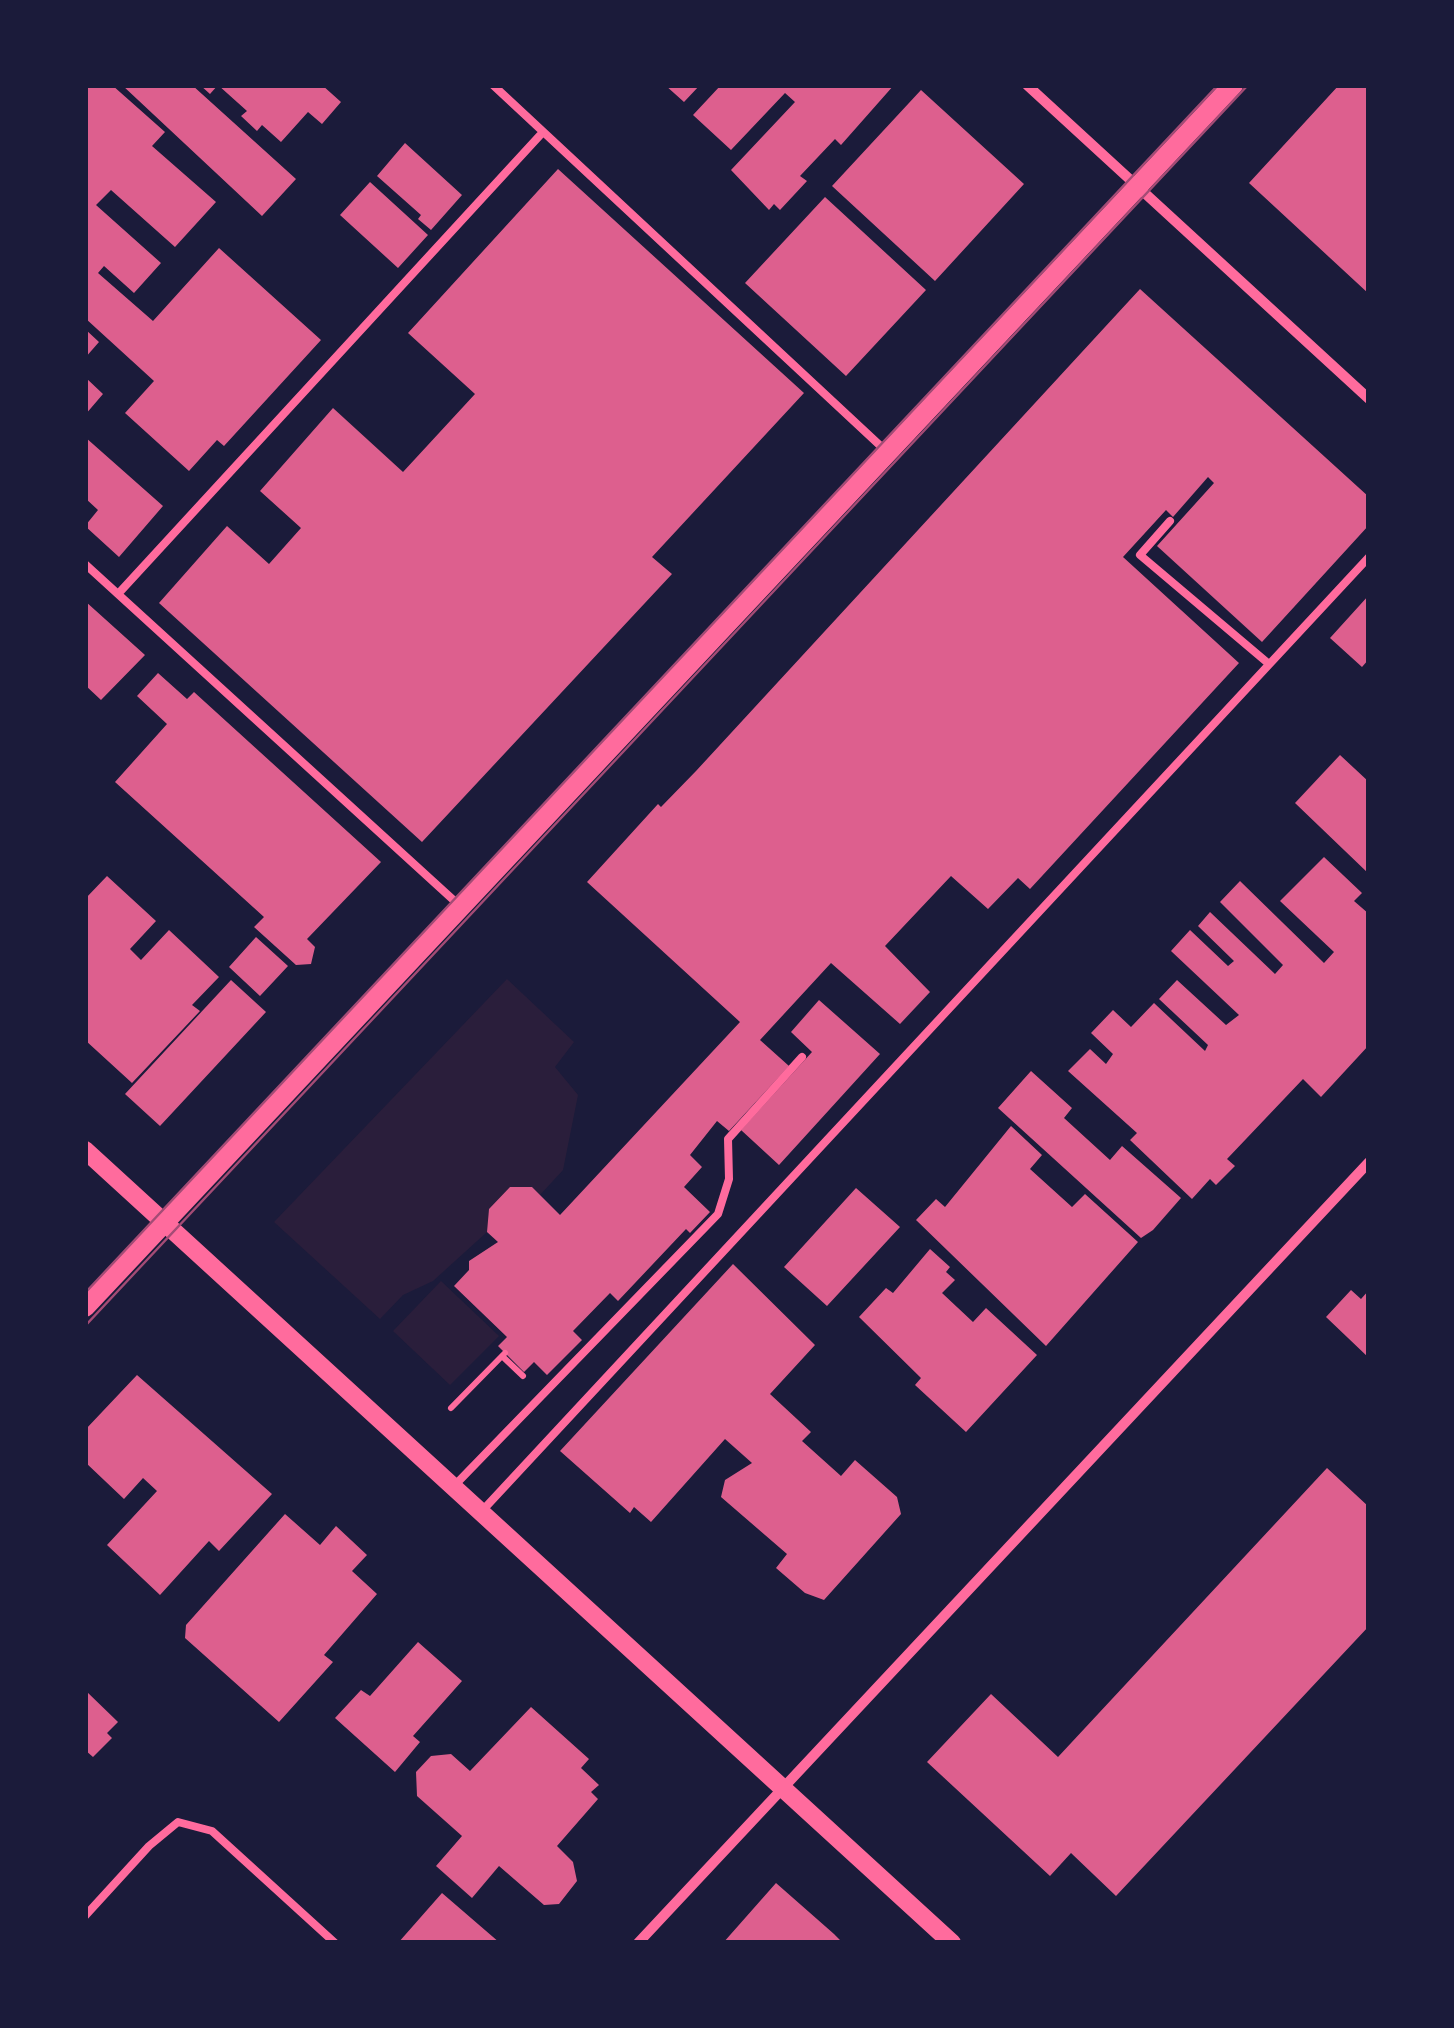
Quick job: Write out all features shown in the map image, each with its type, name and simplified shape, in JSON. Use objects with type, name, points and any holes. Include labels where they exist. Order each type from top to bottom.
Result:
[{"type":"main road","points":[[85,1307],[1233,85]]},
{"type":"street","points":[[1027,85],[1369,399]]},
{"type":"street","points":[[85,1150],[952,1943]]},
{"type":"street","points":[[638,1943],[1369,1162]]},
{"type":"lane","points":[[493,85],[887,452]]},
{"type":"lane","points":[[118,594],[544,132]]},
{"type":"lane","points":[[1170,521],[1140,556],[1268,664]]},
{"type":"lane","points":[[479,1514],[1369,558]]},
{"type":"lane","points":[[85,564],[460,906]]},
{"type":"lane","points":[[452,1489],[718,1214],[729,1180],[728,1139],[802,1056]]},
{"type":"lane","points":[[85,1916],[149,1846],[178,1822],[212,1832],[335,1943]]},
{"type":"path","points":[[451,1408],[505,1353]]},
{"type":"shaded area","points":[[507,979],[574,1042],[555,1067],[578,1095],[563,1170],[540,1195],[532,1187],[510,1187],[489,1209],[487,1232],[433,1281],[403,1295],[380,1319],[274,1222]]},
{"type":"shaded area","points":[[441,1281],[499,1336],[450,1385],[393,1331]]},
{"type":"building","points":[[85,85],[112,85],[165,132],[152,146],[216,202],[175,247],[111,190],[96,205],[161,263],[134,293],[104,266],[98,273],[153,321],[219,248],[321,340],[224,446],[217,440],[189,471],[125,413],[154,381],[85,318]]},
{"type":"building","points":[[122,85],[192,85],[296,179],[262,216]]},
{"type":"building","points":[[200,85],[218,85],[210,94]]},
{"type":"building","points":[[218,85],[322,85],[341,102],[322,124],[308,112],[281,142],[262,125],[257,131],[241,116],[247,111]]},
{"type":"building","points":[[665,85],[700,85],[684,102]]},
{"type":"building","points":[[721,85],[894,85],[841,145],[835,139],[800,176],[807,181],[780,210],[774,204],[769,210],[731,170],[795,102],[785,93],[731,150],[693,115]]},
{"type":"building","points":[[1339,85],[1369,85],[1369,294],[1249,183]]},
{"type":"building","points":[[921,90],[1024,184],[935,281],[832,186]]},
{"type":"building","points":[[405,143],[462,195],[431,230],[418,219],[421,215],[377,176]]},
{"type":"building","points":[[558,169],[804,393],[652,557],[672,574],[422,842],[159,603],[227,526],[269,564],[301,528],[260,491],[333,408],[403,472],[475,394],[408,333]]},
{"type":"building","points":[[370,182],[428,235],[398,268],[340,215]]},
{"type":"building","points":[[825,197],[926,290],[846,376],[745,283]]},
{"type":"building","points":[[1140,289],[1369,497],[1369,525],[1262,642],[1157,546],[1214,483],[1208,477],[1173,517],[1166,510],[1123,557],[1239,663],[1030,889],[1018,878],[988,909],[951,876],[885,946],[930,992],[900,1024],[831,963],[760,1040],[789,1066],[729,1131],[717,1121],[690,1155],[702,1167],[684,1187],[710,1212],[690,1233],[686,1229],[618,1301],[610,1293],[573,1331],[582,1340],[547,1375],[534,1362],[524,1372],[498,1346],[507,1337],[454,1286],[469,1270],[469,1261],[498,1242],[487,1232],[489,1209],[510,1187],[532,1187],[560,1215],[740,1022],[587,882],[658,804],[661,807],[696,771]]},
{"type":"building","points":[[85,329],[99,342],[85,358]]},
{"type":"building","points":[[85,377],[103,394],[85,415]]},
{"type":"building","points":[[85,437],[163,506],[119,557],[85,526],[98,510],[85,498]]},
{"type":"building","points":[[1369,595],[1369,659],[1362,667],[1330,638]]},
{"type":"building","points":[[85,601],[145,655],[101,700],[85,685]]},
{"type":"building","points":[[158,673],[187,699],[194,692],[381,862],[307,939],[315,947],[311,964],[296,965],[254,927],[264,917],[115,782],[167,724],[137,696]]},
{"type":"building","points":[[1340,755],[1369,782],[1369,874],[1295,803]]},
{"type":"building","points":[[1324,857],[1362,893],[1354,901],[1369,914],[1369,1045],[1321,1097],[1303,1079],[1227,1159],[1235,1166],[1216,1185],[1210,1179],[1192,1199],[1130,1140],[1137,1133],[1068,1071],[1090,1049],[1106,1064],[1113,1054],[1091,1033],[1113,1010],[1131,1027],[1154,1003],[1205,1051],[1208,1045],[1159,999],[1177,980],[1226,1025],[1239,1015],[1171,951],[1190,930],[1228,966],[1234,961],[1198,926],[1210,912],[1275,974],[1283,965],[1220,902],[1240,881],[1324,963],[1334,952],[1280,901]]},
{"type":"building","points":[[107,876],[156,921],[130,949],[141,960],[169,930],[219,977],[192,1005],[200,1011],[132,1083],[85,1040],[85,899]]},
{"type":"building","points":[[256,937],[288,966],[260,996],[229,967]]},
{"type":"building","points":[[231,980],[266,1012],[160,1126],[125,1094]]},
{"type":"building","points":[[819,1000],[880,1054],[779,1165],[741,1130],[812,1052],[791,1032]]},
{"type":"building","points":[[1031,1071],[1072,1108],[1064,1118],[1110,1160],[1122,1146],[1181,1198],[1153,1230],[1141,1238],[998,1108]]},
{"type":"building","points":[[1011,1126],[1042,1155],[1030,1169],[1072,1207],[1085,1194],[1138,1242],[1046,1346],[916,1220],[936,1199],[945,1207]]},
{"type":"building","points":[[856,1188],[900,1227],[827,1306],[784,1267]]},
{"type":"building","points":[[930,1249],[950,1267],[946,1272],[955,1280],[942,1293],[973,1322],[986,1308],[1037,1355],[966,1432],[915,1385],[921,1378],[859,1317],[886,1288],[893,1293]]},
{"type":"building","points":[[733,1264],[815,1345],[770,1394],[811,1432],[802,1441],[841,1476],[855,1460],[897,1497],[901,1514],[824,1600],[805,1593],[776,1568],[787,1554],[721,1497],[725,1480],[752,1463],[725,1439],[651,1522],[634,1507],[630,1513],[560,1451]]},
{"type":"building","points":[[1351,1290],[1361,1299],[1369,1290],[1369,1358],[1326,1317]]},
{"type":"building","points":[[137,1375],[272,1494],[219,1551],[209,1541],[160,1595],[107,1545],[157,1491],[143,1478],[124,1499],[85,1462],[85,1430]]},
{"type":"building","points":[[1327,1468],[1369,1507],[1369,1626],[1116,1896],[1071,1853],[1050,1876],[927,1762],[991,1694],[1058,1757]]},
{"type":"building","points":[[285,1514],[320,1545],[336,1526],[367,1555],[352,1571],[377,1594],[324,1655],[333,1662],[279,1722],[185,1638],[186,1625]]},
{"type":"building","points":[[418,1642],[462,1681],[413,1736],[420,1742],[395,1772],[335,1718],[361,1690],[370,1696]]},
{"type":"building","points":[[85,1690],[118,1722],[107,1733],[112,1738],[93,1757],[85,1750]]},
{"type":"building","points":[[531,1707],[589,1759],[581,1768],[599,1785],[591,1792],[598,1799],[557,1846],[573,1862],[577,1881],[559,1904],[544,1905],[499,1866],[472,1898],[436,1866],[462,1836],[417,1796],[416,1772],[431,1756],[451,1754],[470,1771]]},
{"type":"building","points":[[776,1883],[834,1934],[843,1943],[723,1943]]},
{"type":"building","points":[[442,1893],[500,1943],[398,1943]]},
{"type":"tram line","points":[[85,1293],[1218,85]]},
{"type":"tram line","points":[[85,1326],[1248,85]]}]
